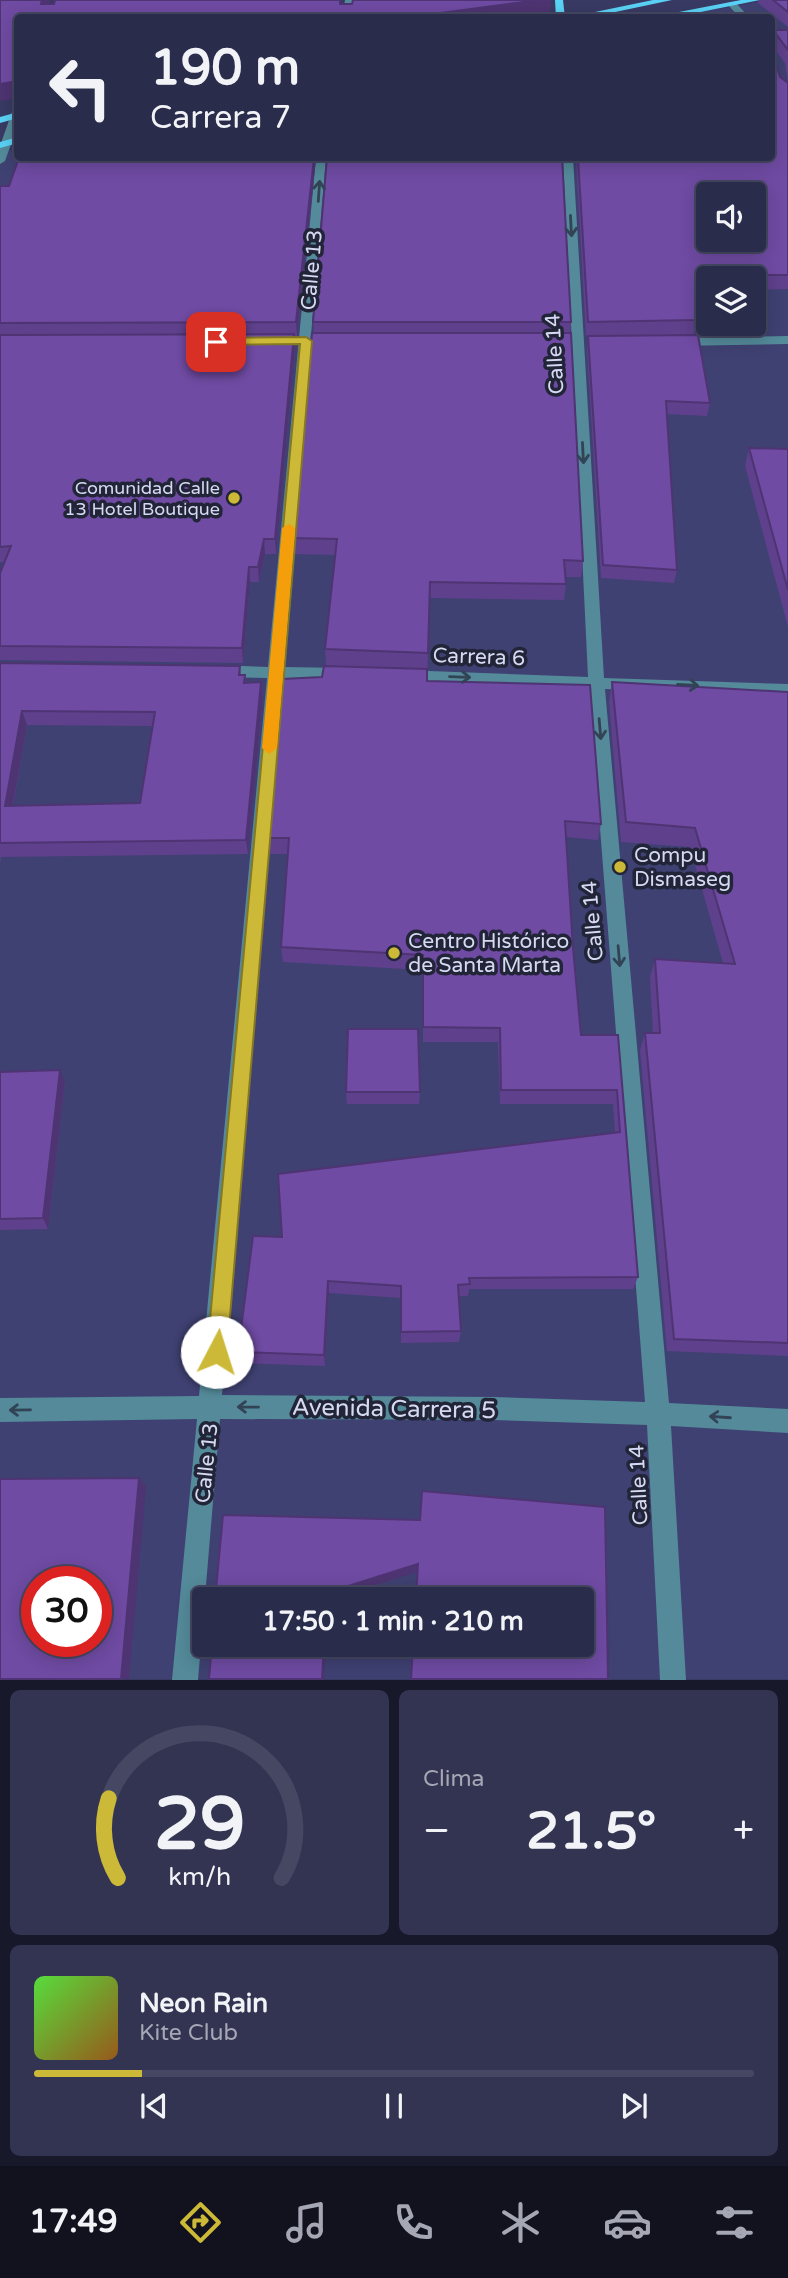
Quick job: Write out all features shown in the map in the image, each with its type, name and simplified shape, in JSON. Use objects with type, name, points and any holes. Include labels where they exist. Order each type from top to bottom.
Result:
[{"type":"main road","points":[[592,14],[668,0]]},
{"type":"main road","points":[[671,14],[729,2],[756,0]]},
{"type":"street","points":[[729,2],[742,14]]},
{"type":"street","points":[[0,161],[14,123]]},
{"type":"street","name":"Calle 13","points":[[185,1679],[212,1406],[276,672],[313,341],[321,161]]},
{"type":"street","name":"Calle 14","points":[[568,161],[596,681],[658,1413],[673,1679]]},
{"type":"street","points":[[656,343],[788,340]]},
{"type":"street","points":[[284,341],[313,341]]},
{"type":"street","points":[[207,671],[359,674]]},
{"type":"street","name":"Carrera 6","points":[[387,675],[788,690]]},
{"type":"street","name":"Avenida Carrera 5","points":[[0,1410],[212,1406],[658,1413],[788,1421]]},
{"type":"shaded area","name":"Centro Histórico de Santa Marta","points":[[770,0],[788,0],[788,1679],[0,1679],[0,154],[14,149],[14,161],[775,161],[775,14],[690,14]]},
{"type":"building","points":[[0,0],[42,0],[41,4],[54,4],[55,0],[340,0],[340,4],[352,4],[353,0],[539,0],[433,14],[14,14],[14,82],[0,84]]},
{"type":"building","points":[[773,0],[788,0],[788,12]]},
{"type":"building","points":[[775,30],[788,30],[788,50],[775,33]]},
{"type":"building","points":[[775,60],[780,77],[788,83],[788,275],[766,275],[766,266],[696,266],[696,320],[588,322],[578,161],[775,161]]},
{"type":"building","points":[[18,161],[314,161],[296,322],[0,323],[0,186],[9,186]]},
{"type":"building","points":[[327,161],[562,161],[571,322],[313,322]]},
{"type":"building","points":[[312,333],[571,333],[583,561],[564,560],[566,584],[430,582],[428,653],[325,649],[337,539],[294,538]]},
{"type":"building","points":[[294,334],[275,539],[264,539],[258,567],[249,567],[242,648],[0,646],[0,573],[11,546],[0,547],[0,335]]},
{"type":"building","points":[[588,336],[698,336],[710,403],[666,401],[677,570],[603,565]]},
{"type":"building","points":[[749,448],[788,449],[788,590]]},
{"type":"building","points":[[0,663],[240,666],[239,675],[245,675],[244,683],[261,682],[246,840],[0,843]],"holes":[[[22,711],[155,712],[140,803],[5,806]]]},
{"type":"building","points":[[324,666],[427,669],[427,681],[590,685],[601,824],[565,821],[573,948],[581,1035],[618,1035],[638,1277],[469,1278],[470,1284],[458,1285],[461,1331],[401,1332],[401,1286],[328,1281],[324,1355],[238,1352],[253,1236],[282,1237],[278,1174],[620,1132],[617,1090],[501,1090],[500,1028],[423,1027],[423,955],[281,947],[289,838],[268,838],[282,679],[322,677]]},
{"type":"building","points":[[612,682],[788,692],[788,1343],[674,1339],[645,1033],[660,1033],[655,959],[735,964],[695,828],[626,822]]},
{"type":"building","points":[[348,1029],[418,1029],[420,1092],[346,1092]]},
{"type":"building","points":[[60,1070],[43,1218],[0,1219],[0,1072]]},
{"type":"building","points":[[139,1478],[121,1679],[0,1679],[0,1479]]},
{"type":"building","points":[[422,1491],[605,1507],[608,1679],[411,1679],[412,1657],[594,1657],[594,1587],[417,1587],[418,1564],[345,1587],[216,1587],[223,1515],[420,1520]]},
{"type":"building","points":[[211,1657],[323,1657],[322,1679],[209,1679]]},
{"type":"slow traffic","points":[[269,748],[289,528]]},
{"type":"place","name":"Comunidad Calle 13 Hotel Boutique","points":[[234,498]]},
{"type":"place","name":"Compu Dismaseg","points":[[620,867]]},
{"type":"place","name":"Centro Histórico de Santa Marta","points":[[394,953]]},
{"type":"route","points":[[216,342],[306,341],[217,1352]]}]
